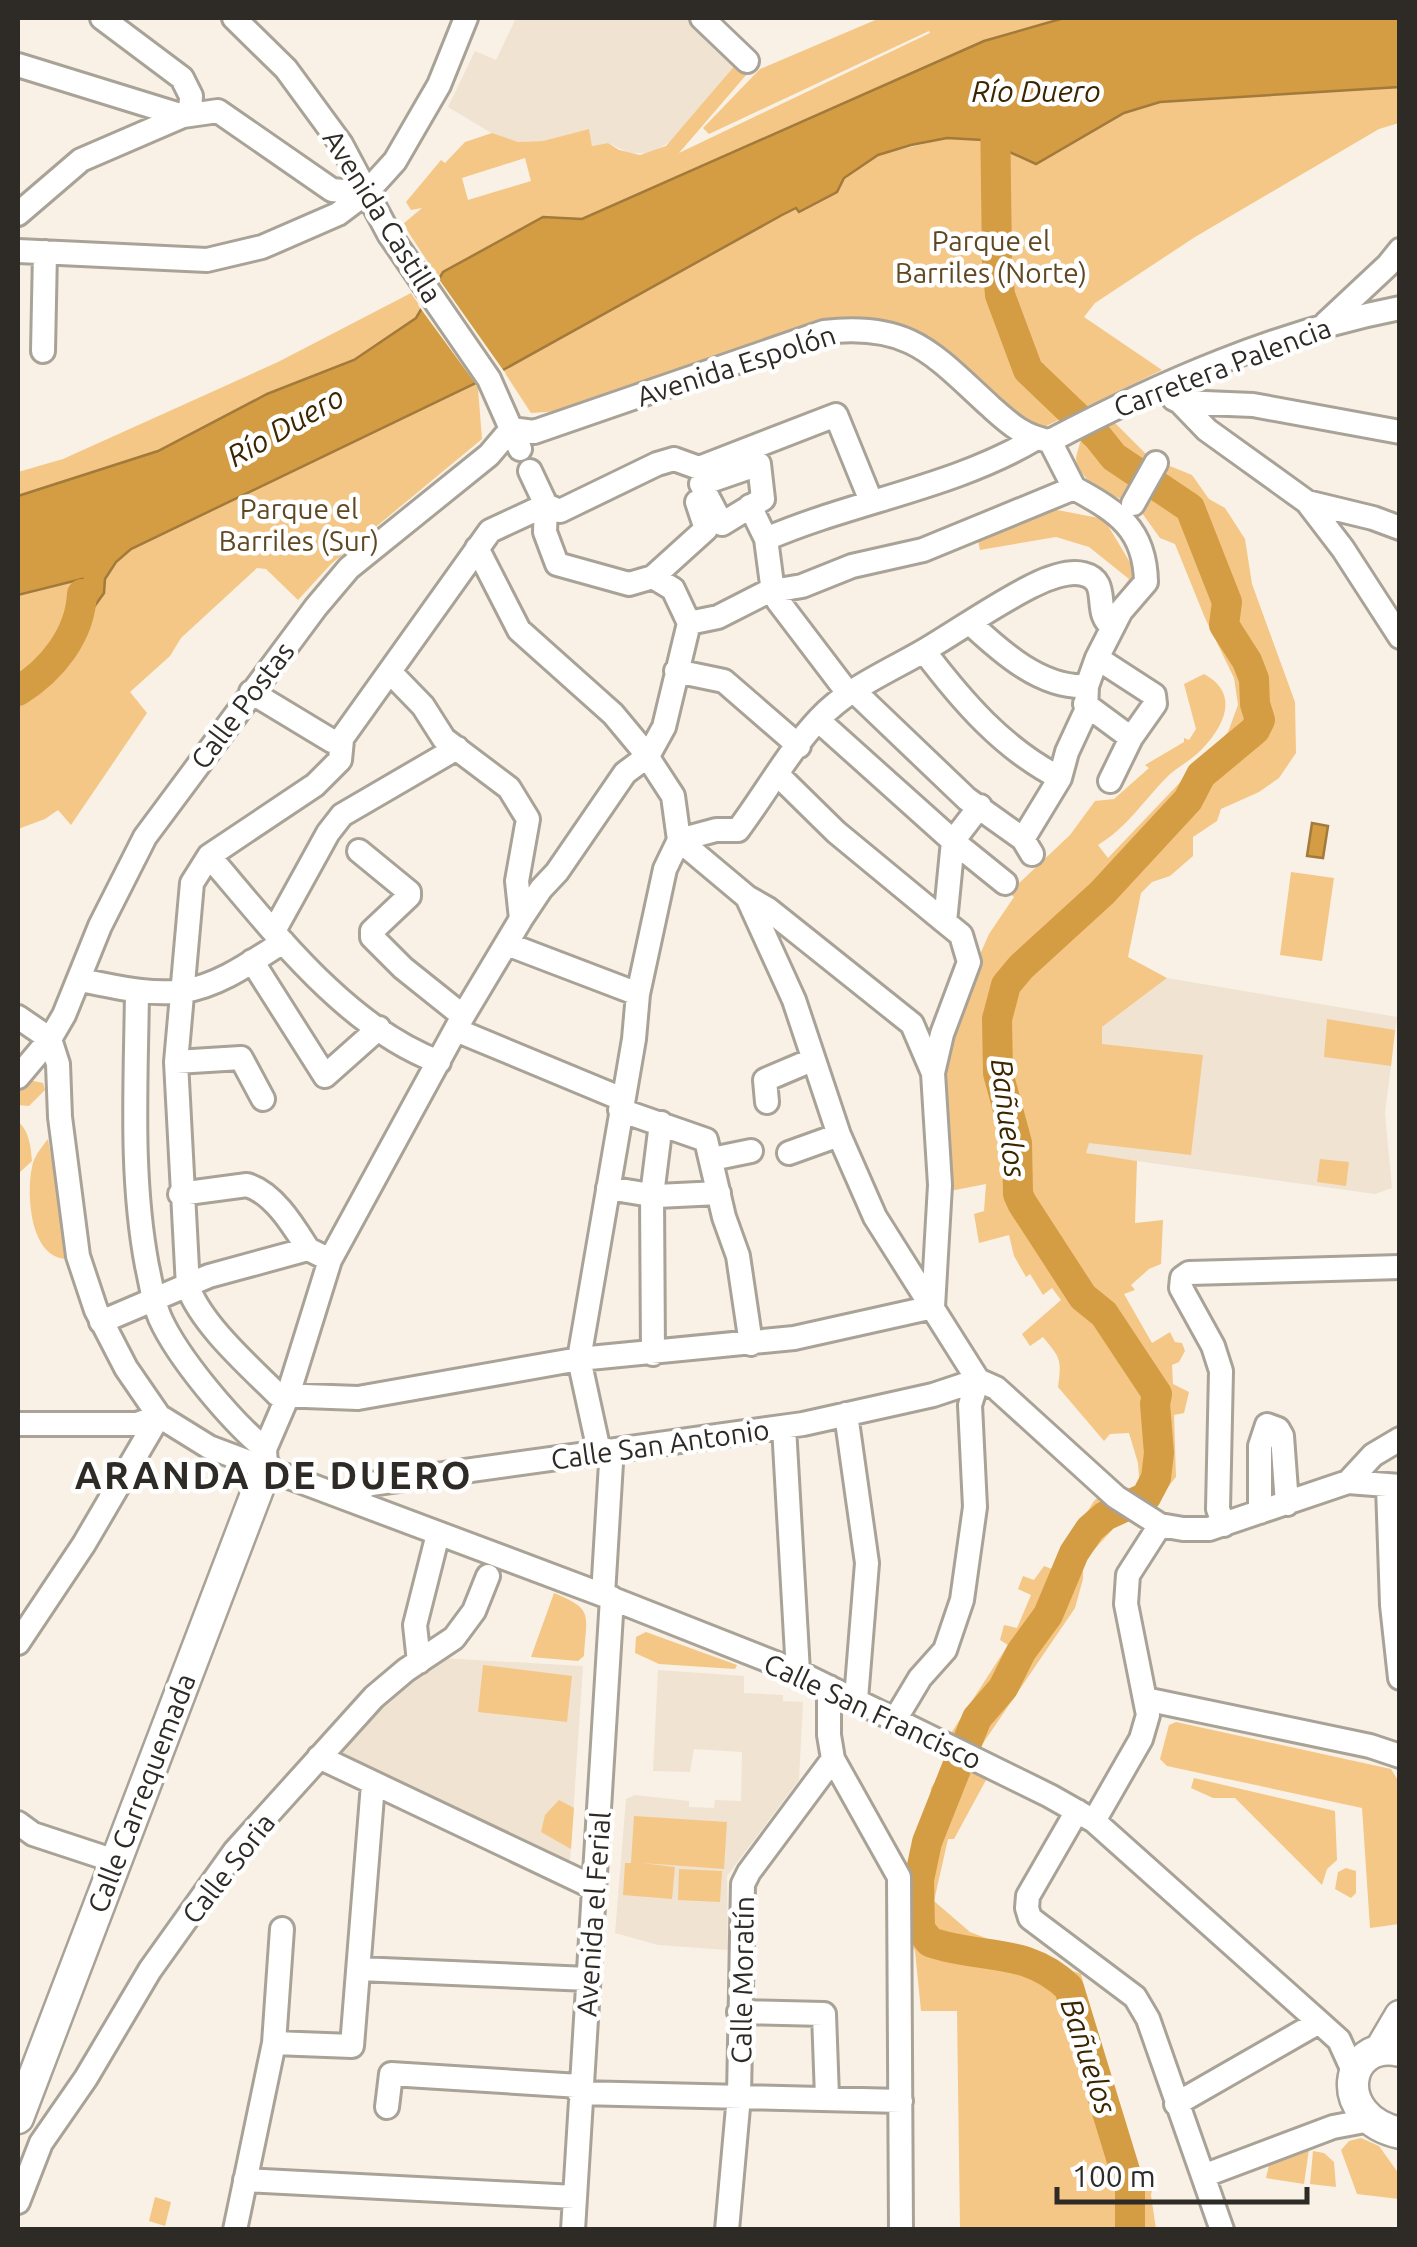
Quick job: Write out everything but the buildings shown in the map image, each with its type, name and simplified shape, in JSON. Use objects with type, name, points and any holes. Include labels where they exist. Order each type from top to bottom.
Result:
[{"type":"main road","name":"Calle Carrequemada","points":[[18,2118],[265,1459]]},
{"type":"main road","points":[[1400,2016],[1371,2064],[1356,2106],[1384,2127],[1400,2155]]},
{"type":"street","points":[[102,18],[182,78],[190,96],[186,116]]},
{"type":"street","name":"Avenida Castilla","points":[[234,18],[286,69],[340,144],[389,234],[489,379],[546,505],[546,532],[558,564],[630,584],[653,577]]},
{"type":"street","points":[[18,251],[206,260],[277,241],[338,214],[366,193],[395,161],[439,85],[466,18]]},
{"type":"street","points":[[702,18],[746,61]]},
{"type":"street","points":[[18,65],[186,116]]},
{"type":"street","points":[[18,214],[81,160],[186,116],[218,111],[332,190],[366,193]]},
{"type":"street","points":[[1324,326],[1400,250]]},
{"type":"street","points":[[43,351],[45,252]]},
{"type":"street","name":"Carretera Palencia","points":[[766,539],[872,501],[970,473],[1153,388],[1324,326],[1400,308]]},
{"type":"street","name":"Avenida Espolón","points":[[518,444],[534,432],[824,332],[856,329],[898,335],[919,344],[1022,434],[1050,438]]},
{"type":"street","points":[[1153,388],[1180,402],[1207,430],[1306,502],[1400,637]]},
{"type":"street","points":[[1180,402],[1253,404],[1400,432]]},
{"type":"street","points":[[251,692],[337,743],[490,531],[546,505],[560,511],[657,464],[674,459],[699,468],[836,415],[872,501]]},
{"type":"street","points":[[750,506],[766,539],[773,592],[850,692],[968,799],[1028,846],[1086,711],[1086,694],[1096,658],[1121,611],[1146,582],[1143,544],[1112,510],[1074,488],[1050,438]]},
{"type":"street","name":"Calle Postas","points":[[18,1078],[50,1039],[80,980],[100,926],[145,838],[251,692],[349,568],[489,455],[518,444]]},
{"type":"street","points":[[265,1459],[330,1260],[513,934],[624,773],[648,756],[664,727],[689,623],[674,589],[653,577],[707,526],[674,459]]},
{"type":"street","points":[[1133,504],[1156,463]]},
{"type":"street","points":[[689,623],[890,554],[923,550],[1074,488]]},
{"type":"street","points":[[1306,502],[1400,528]]},
{"type":"street","points":[[477,548],[518,630],[613,714],[648,756],[673,796],[679,840],[665,869],[638,994],[579,1359]]},
{"type":"street","points":[[679,840],[716,830],[738,830],[818,720],[850,692],[1032,585],[1072,573],[1086,574],[1098,583],[1104,622],[1112,628]]},
{"type":"street","points":[[970,623],[1024,666],[1086,694],[1131,738]]},
{"type":"street","points":[[924,651],[959,696],[1005,743],[1060,778]]},
{"type":"street","points":[[1096,658],[1154,695],[1155,704],[1131,738],[1110,781]]},
{"type":"street","points":[[678,666],[724,681],[799,746]]},
{"type":"street","points":[[390,672],[423,706],[444,739],[509,788],[528,819],[513,934]]},
{"type":"street","points":[[818,720],[953,841],[1005,882]]},
{"type":"street","points":[[342,740],[340,760],[314,786],[208,856],[192,883],[176,1062],[180,1194],[188,1287],[193,1301],[278,1395],[358,1398],[579,1359],[752,1344],[837,1330],[933,1307]]},
{"type":"street","points":[[80,980],[137,991],[214,982],[252,961],[279,937],[342,815],[457,748]]},
{"type":"street","points":[[777,774],[836,832],[961,935],[969,962],[942,1034],[932,1074]]},
{"type":"street","points":[[945,922],[953,841],[980,806]]},
{"type":"street","points":[[679,840],[747,898],[768,909],[912,1024],[932,1074],[940,1185],[933,1307]]},
{"type":"street","points":[[359,851],[409,892],[372,931],[372,937],[460,1023],[661,1124],[704,1138],[738,1256],[752,1344]]},
{"type":"street","points":[[208,856],[334,992],[379,1028],[439,1062]]},
{"type":"street","points":[[747,898],[794,1000],[839,1135],[875,1217],[978,1380],[996,1388],[1116,1497],[1160,1525],[1183,1530],[1224,1525],[1348,1482],[1394,1486],[1392,1605],[1400,1678]]},
{"type":"street","points":[[513,934],[638,994]]},
{"type":"street","points":[[252,961],[325,1076],[379,1028]]},
{"type":"street","points":[[137,991],[135,1115],[142,1241],[154,1302],[160,1320],[195,1370],[265,1459]]},
{"type":"street","points":[[18,1016],[50,1039],[58,1064],[60,1117],[78,1256],[102,1322],[126,1368],[159,1416]]},
{"type":"street","points":[[176,1062],[241,1058],[263,1099]]},
{"type":"street","points":[[766,1102],[765,1080],[812,1060]]},
{"type":"street","points":[[654,1354],[652,1195],[661,1124]]},
{"type":"street","points":[[788,1153],[839,1135]]},
{"type":"street","points":[[712,1160],[750,1151]]},
{"type":"street","points":[[180,1194],[248,1185],[256,1188],[267,1196],[308,1249],[330,1260]]},
{"type":"street","points":[[608,1188],[652,1195],[719,1194]]},
{"type":"street","points":[[102,1322],[209,1276],[308,1249]]},
{"type":"street","points":[[147,1264],[161,1268],[186,1258]]},
{"type":"street","points":[[1224,1525],[1218,1509],[1221,1371],[1213,1346],[1181,1288],[1182,1278],[1189,1273],[1400,1267]]},
{"type":"street","name":"Avenida el Ferial","points":[[573,2230],[604,1779],[611,1463],[604,1451],[579,1359]]},
{"type":"street","points":[[896,1718],[920,1678],[944,1650],[962,1600],[975,1506],[970,1405],[978,1380]]},
{"type":"street","name":"Calle San Antonio","points":[[340,1496],[371,1484],[784,1427],[933,1395],[978,1380]]},
{"type":"street","points":[[846,1414],[867,1563],[856,1698]]},
{"type":"street","points":[[18,1424],[137,1424],[159,1416]]},
{"type":"street","points":[[18,1642],[159,1416]]},
{"type":"street","name":"Calle San Francisco","points":[[159,1416],[209,1448],[265,1459],[340,1496],[798,1672],[1086,1816],[1371,2064]]},
{"type":"street","points":[[1260,1512],[1260,1446],[1268,1425],[1278,1429],[1282,1436],[1287,1504]]},
{"type":"street","points":[[784,1427],[798,1672]]},
{"type":"street","points":[[1348,1482],[1373,1454],[1400,1438]]},
{"type":"street","points":[[1160,1525],[1128,1575],[1126,1604],[1148,1715],[1141,1738],[1028,1896],[1027,1908],[1038,1925],[1135,1998],[1148,2019],[1222,2230]]},
{"type":"street","points":[[420,1662],[415,1625],[438,1534]]},
{"type":"street","name":"Calle Soria","points":[[18,2202],[41,2143],[86,2078],[150,1970],[235,1851],[374,1696],[454,1638],[474,1611],[488,1576]]},
{"type":"street","points":[[828,1687],[833,1759],[899,1877],[901,2230]]},
{"type":"street","points":[[1145,1699],[1370,1746],[1400,1756]]},
{"type":"street","points":[[319,1758],[594,1888]]},
{"type":"street","name":"Calle Moratín","points":[[728,2230],[739,2096],[744,1884],[748,1872],[833,1759]]},
{"type":"street","points":[[274,2043],[352,2046],[373,1784]]},
{"type":"street","points":[[18,1823],[33,1834],[115,1861]]},
{"type":"street","points":[[235,2230],[274,2043],[282,1929]]},
{"type":"street","points":[[359,1969],[588,1979]]},
{"type":"street","points":[[739,2012],[824,2014],[826,2097]]},
{"type":"street","points":[[1176,2104],[1319,2022]]},
{"type":"street","points":[[1333,2127],[1371,2064]]},
{"type":"street","points":[[387,2107],[391,2074],[580,2090],[901,2101]]},
{"type":"street","points":[[1203,2176],[1333,2127],[1384,2127]]},
{"type":"street","points":[[246,2180],[575,2197]]},
{"type":"shaded area","points":[[516,18],[688,18],[737,63],[673,140],[651,153],[629,153],[608,143],[592,146],[589,129],[544,141],[518,142],[498,137],[448,107],[475,51],[496,60]]},
{"type":"shaded area","points":[[1167,978],[1397,1017],[1385,1113],[1392,1188],[1375,1194],[1086,1154],[1102,1027]]},
{"type":"shaded area","points":[[441,1658],[583,1666],[570,1861],[332,1751],[408,1676]]},
{"type":"shaded area","points":[[658,1670],[744,1676],[744,1693],[783,1695],[783,1701],[803,1702],[799,1780],[727,1876],[728,1950],[658,1945],[615,1933],[626,1799],[635,1795],[689,1801],[689,1807],[714,1808],[715,1800],[741,1801],[742,1752],[694,1749],[690,1772],[653,1771]]},
{"type":"green space","points":[[880,18],[1064,18],[984,41],[582,219],[543,217],[444,272],[439,279],[403,224],[422,208],[411,210],[406,202],[441,160],[445,163],[465,142],[492,133],[518,142],[543,141],[589,129],[592,146],[608,143],[640,155],[666,146],[737,63],[753,67],[679,153],[930,33],[709,134],[703,128],[760,69]],"holes":[[[525,158],[531,181],[468,200],[462,178]]]},
{"type":"green space","name":"Parque el Barriles (Norte)","points":[[1399,87],[1399,123],[1379,129],[1195,237],[1095,303],[1084,317],[1162,370],[1040,429],[1025,425],[942,349],[896,326],[868,321],[835,320],[560,411],[531,413],[503,370],[782,215],[837,192],[844,178],[878,155],[947,138],[983,140],[1036,164],[1124,113],[1161,102]]},
{"type":"green space","points":[[411,293],[422,309],[416,318],[354,360],[267,394],[158,451],[18,496],[18,472],[63,459],[278,362]]},
{"type":"green space","name":"Parque el Barriles (Sur)","points":[[475,383],[482,439],[331,564],[298,600],[266,569],[257,568],[181,638],[170,656],[130,692],[147,713],[71,825],[58,810],[18,829],[18,595],[83,579],[72,625],[104,593],[105,579],[131,549]]},
{"type":"green space","points":[[1114,422],[1150,458],[1192,475],[1209,499],[1225,508],[1245,539],[1252,584],[1295,702],[1296,753],[1279,778],[1221,809],[1217,821],[1193,837],[1193,856],[1141,893],[1128,957],[1167,978],[1102,1027],[1102,1044],[1203,1055],[1191,1155],[1089,1143],[1086,1153],[1137,1161],[1135,1223],[1163,1220],[1161,1264],[1131,1285],[1135,1290],[1124,1294],[1152,1343],[1170,1332],[1185,1351],[1179,1362],[1172,1365],[1173,1384],[1189,1392],[1184,1413],[1174,1415],[1176,1477],[1155,1502],[1140,1490],[1138,1463],[1129,1433],[1110,1434],[1104,1441],[1058,1387],[1059,1364],[1053,1350],[1043,1337],[1030,1346],[1022,1334],[1061,1300],[1052,1288],[1043,1295],[1030,1274],[1026,1277],[1014,1256],[1009,1235],[979,1243],[974,1214],[984,1211],[986,1184],[950,1191],[944,1092],[946,1032],[989,934],[1014,897],[1003,886],[1016,886],[1070,835],[1095,801],[1114,799],[1149,768],[1145,765],[1184,742],[1184,738],[1189,740],[1196,729],[1184,684],[1204,674],[1215,682],[1225,700],[1222,720],[1201,750],[1169,775],[1125,823],[1098,845],[1108,858],[1228,732],[1238,705],[1234,678],[1175,544],[1160,538],[1134,502],[1098,488],[1078,466],[1080,442]]},
{"type":"green space","points":[[1052,509],[1104,519],[1140,579],[1107,611],[1129,579],[1089,547],[1056,537],[980,550],[977,536]]},
{"type":"green space","points":[[1291,872],[1334,878],[1322,961],[1280,955]]},
{"type":"green space","points":[[1327,1019],[1395,1030],[1391,1066],[1324,1057]]},
{"type":"green space","points":[[29,1080],[43,1083],[45,1090],[29,1106],[18,1105],[18,1087]]},
{"type":"green space","points":[[18,1122],[27,1134],[32,1161],[18,1174]]},
{"type":"green space","points":[[48,1139],[69,1259],[56,1257],[46,1249],[31,1209],[33,1163]]},
{"type":"green space","points":[[1320,1159],[1349,1162],[1346,1186],[1317,1182]]},
{"type":"green space","points":[[1107,1489],[1128,1505],[1124,1517],[1083,1562],[1075,1608],[973,1758],[986,1780],[954,1839],[948,1839],[934,1901],[970,1932],[1081,1974],[1134,2164],[1148,2173],[1156,2170],[1151,2195],[1156,2229],[960,2229],[957,2011],[921,2011],[915,1951],[899,1924],[910,1861],[929,1820],[931,1788],[945,1768],[944,1744],[1008,1645],[1000,1640],[1004,1625],[1017,1628],[1031,1595],[1018,1589],[1023,1576],[1034,1580],[1044,1566],[1052,1569],[1094,1501]]},
{"type":"green space","points":[[554,1593],[576,1604],[585,1615],[584,1656],[578,1661],[531,1657]]},
{"type":"green space","points":[[646,1632],[737,1665],[735,1669],[659,1664],[635,1653],[636,1637]]},
{"type":"green space","points":[[483,1665],[572,1676],[567,1722],[478,1712]]},
{"type":"green space","points":[[1176,1722],[1391,1769],[1399,1782],[1399,1924],[1370,1928],[1362,1808],[1167,1766],[1160,1759],[1169,1725]]},
{"type":"green space","points":[[1194,1778],[1335,1811],[1337,1860],[1327,1869],[1322,1885],[1235,1798],[1213,1798],[1191,1788]]},
{"type":"green space","points":[[559,1800],[574,1808],[571,1849],[541,1832],[545,1815]]},
{"type":"green space","points":[[634,1816],[727,1822],[724,1869],[642,1863],[675,1867],[672,1899],[623,1895],[625,1863],[631,1863]]},
{"type":"green space","points":[[1346,1868],[1356,1871],[1356,1893],[1351,1898],[1335,1889],[1338,1872]]},
{"type":"green space","points":[[679,1869],[722,1871],[720,1902],[678,1900]]},
{"type":"green space","points":[[1361,2138],[1379,2146],[1399,2174],[1399,2199],[1357,2194],[1341,2150],[1349,2141]]},
{"type":"green space","points":[[1309,2149],[1304,2184],[1266,2178],[1269,2165]]},
{"type":"green space","points":[[1313,2151],[1324,2153],[1334,2162],[1336,2187],[1310,2184]]},
{"type":"green space","points":[[155,2197],[171,2202],[165,2226],[149,2221]]},
{"type":"water","name":"Río Duero","points":[[1064,18],[1399,18],[1399,87],[1160,102],[1124,113],[1036,164],[983,140],[947,138],[878,155],[844,178],[837,192],[799,212],[796,208],[782,215],[503,370],[131,549],[116,562],[105,579],[104,593],[76,632],[71,625],[82,579],[18,595],[18,496],[158,451],[267,394],[354,360],[416,318],[443,272],[543,217],[582,219],[984,41]]},
{"type":"water","points":[[1312,823],[1328,826],[1323,858],[1307,856]]},
{"type":"pier","points":[[436,275],[506,374],[478,387],[418,305]]},
{"type":"waterway","name":"Bañuelos","points":[[995,108],[1000,295],[1028,370],[1114,457],[1190,508],[1227,602],[1224,625],[1254,679],[1260,720],[1255,730],[1201,775],[1188,800],[1102,893],[1006,985],[997,1019],[998,1073],[1017,1143],[1018,1194],[1083,1297],[1104,1314],[1157,1394],[1159,1453],[1156,1478],[1146,1497],[1105,1516],[1090,1529],[1074,1553],[1048,1615],[1021,1652],[1003,1688],[977,1718],[927,1842],[919,1880],[920,1929],[930,1942],[1020,1960],[1053,1975],[1069,1988],[1130,2187],[1130,2230]]},
{"type":"waterway","points":[[18,691],[42,673],[62,650],[76,624],[82,594]]},
{"type":"district","name":"ARANDA DE DUERO","points":[[274,1475]]}]
